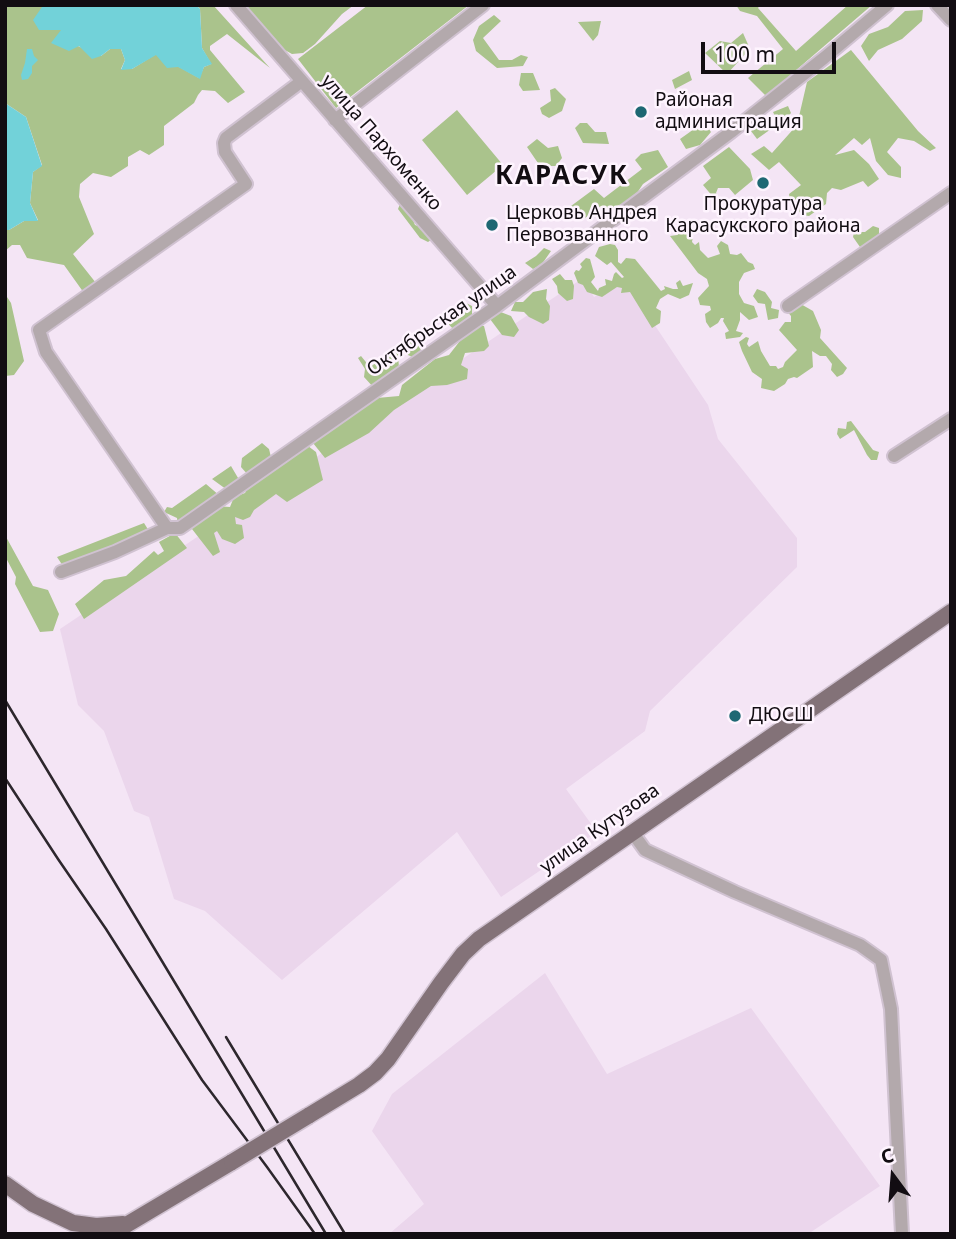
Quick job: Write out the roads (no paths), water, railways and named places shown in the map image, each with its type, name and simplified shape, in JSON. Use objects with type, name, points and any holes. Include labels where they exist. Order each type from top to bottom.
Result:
[{"type":"main road","name":"улица Кутузова","points":[[125,1224],[359,1085],[388,1059],[463,954],[479,939],[951,612]]},
{"type":"main road","points":[[5,1184],[33,1204],[63,1219],[79,1232],[125,1224]]},
{"type":"main road","points":[[104,1234],[125,1224]]},
{"type":"main road","points":[[111,1234],[125,1224]]},
{"type":"street","name":"улица Пархоменко","points":[[236,5],[497,306]]},
{"type":"street","points":[[335,120],[483,5]]},
{"type":"street","name":"Октябрьская улица","points":[[61,572],[115,552],[167,528],[180,527],[497,306],[731,132],[887,5]]},
{"type":"street","points":[[937,5],[951,20]]},
{"type":"street","points":[[167,528],[46,352],[39,330],[246,184],[225,152],[226,138],[302,81]]},
{"type":"street","points":[[788,306],[951,193]]},
{"type":"street","points":[[894,456],[951,419]]},
{"type":"street","points":[[632,832],[645,850],[735,892],[860,944],[881,960],[891,1009],[902,1234]]},
{"type":"water","points":[[196,5],[200,9],[202,48],[212,64],[204,67],[200,79],[178,67],[167,68],[156,55],[132,69],[121,70],[125,60],[121,49],[110,49],[92,59],[79,46],[69,51],[51,43],[61,30],[39,30],[33,20],[42,7]]},
{"type":"water","points":[[27,49],[32,49],[38,60],[32,66],[28,79],[22,80],[21,75]]},
{"type":"water","points":[[5,103],[26,117],[42,166],[33,172],[30,203],[38,221],[24,221],[9,230],[5,230]]},
{"type":"railway","points":[[5,700],[326,1234]]},
{"type":"railway","points":[[5,778],[202,1080],[315,1234]]},
{"type":"railway","points":[[226,1037],[345,1234]]},
{"type":"place","name":"Районая администрация","points":[[641,112]]},
{"type":"place","name":"Прокуратура Карасукского района","points":[[763,183]]},
{"type":"place","name":"Церковь Андрея Первозванного","points":[[492,225]]},
{"type":"place","name":"ДЮСШ","points":[[735,716]]},
{"type":"district","name":"КАРАСУК","points":[[562,177]]}]
